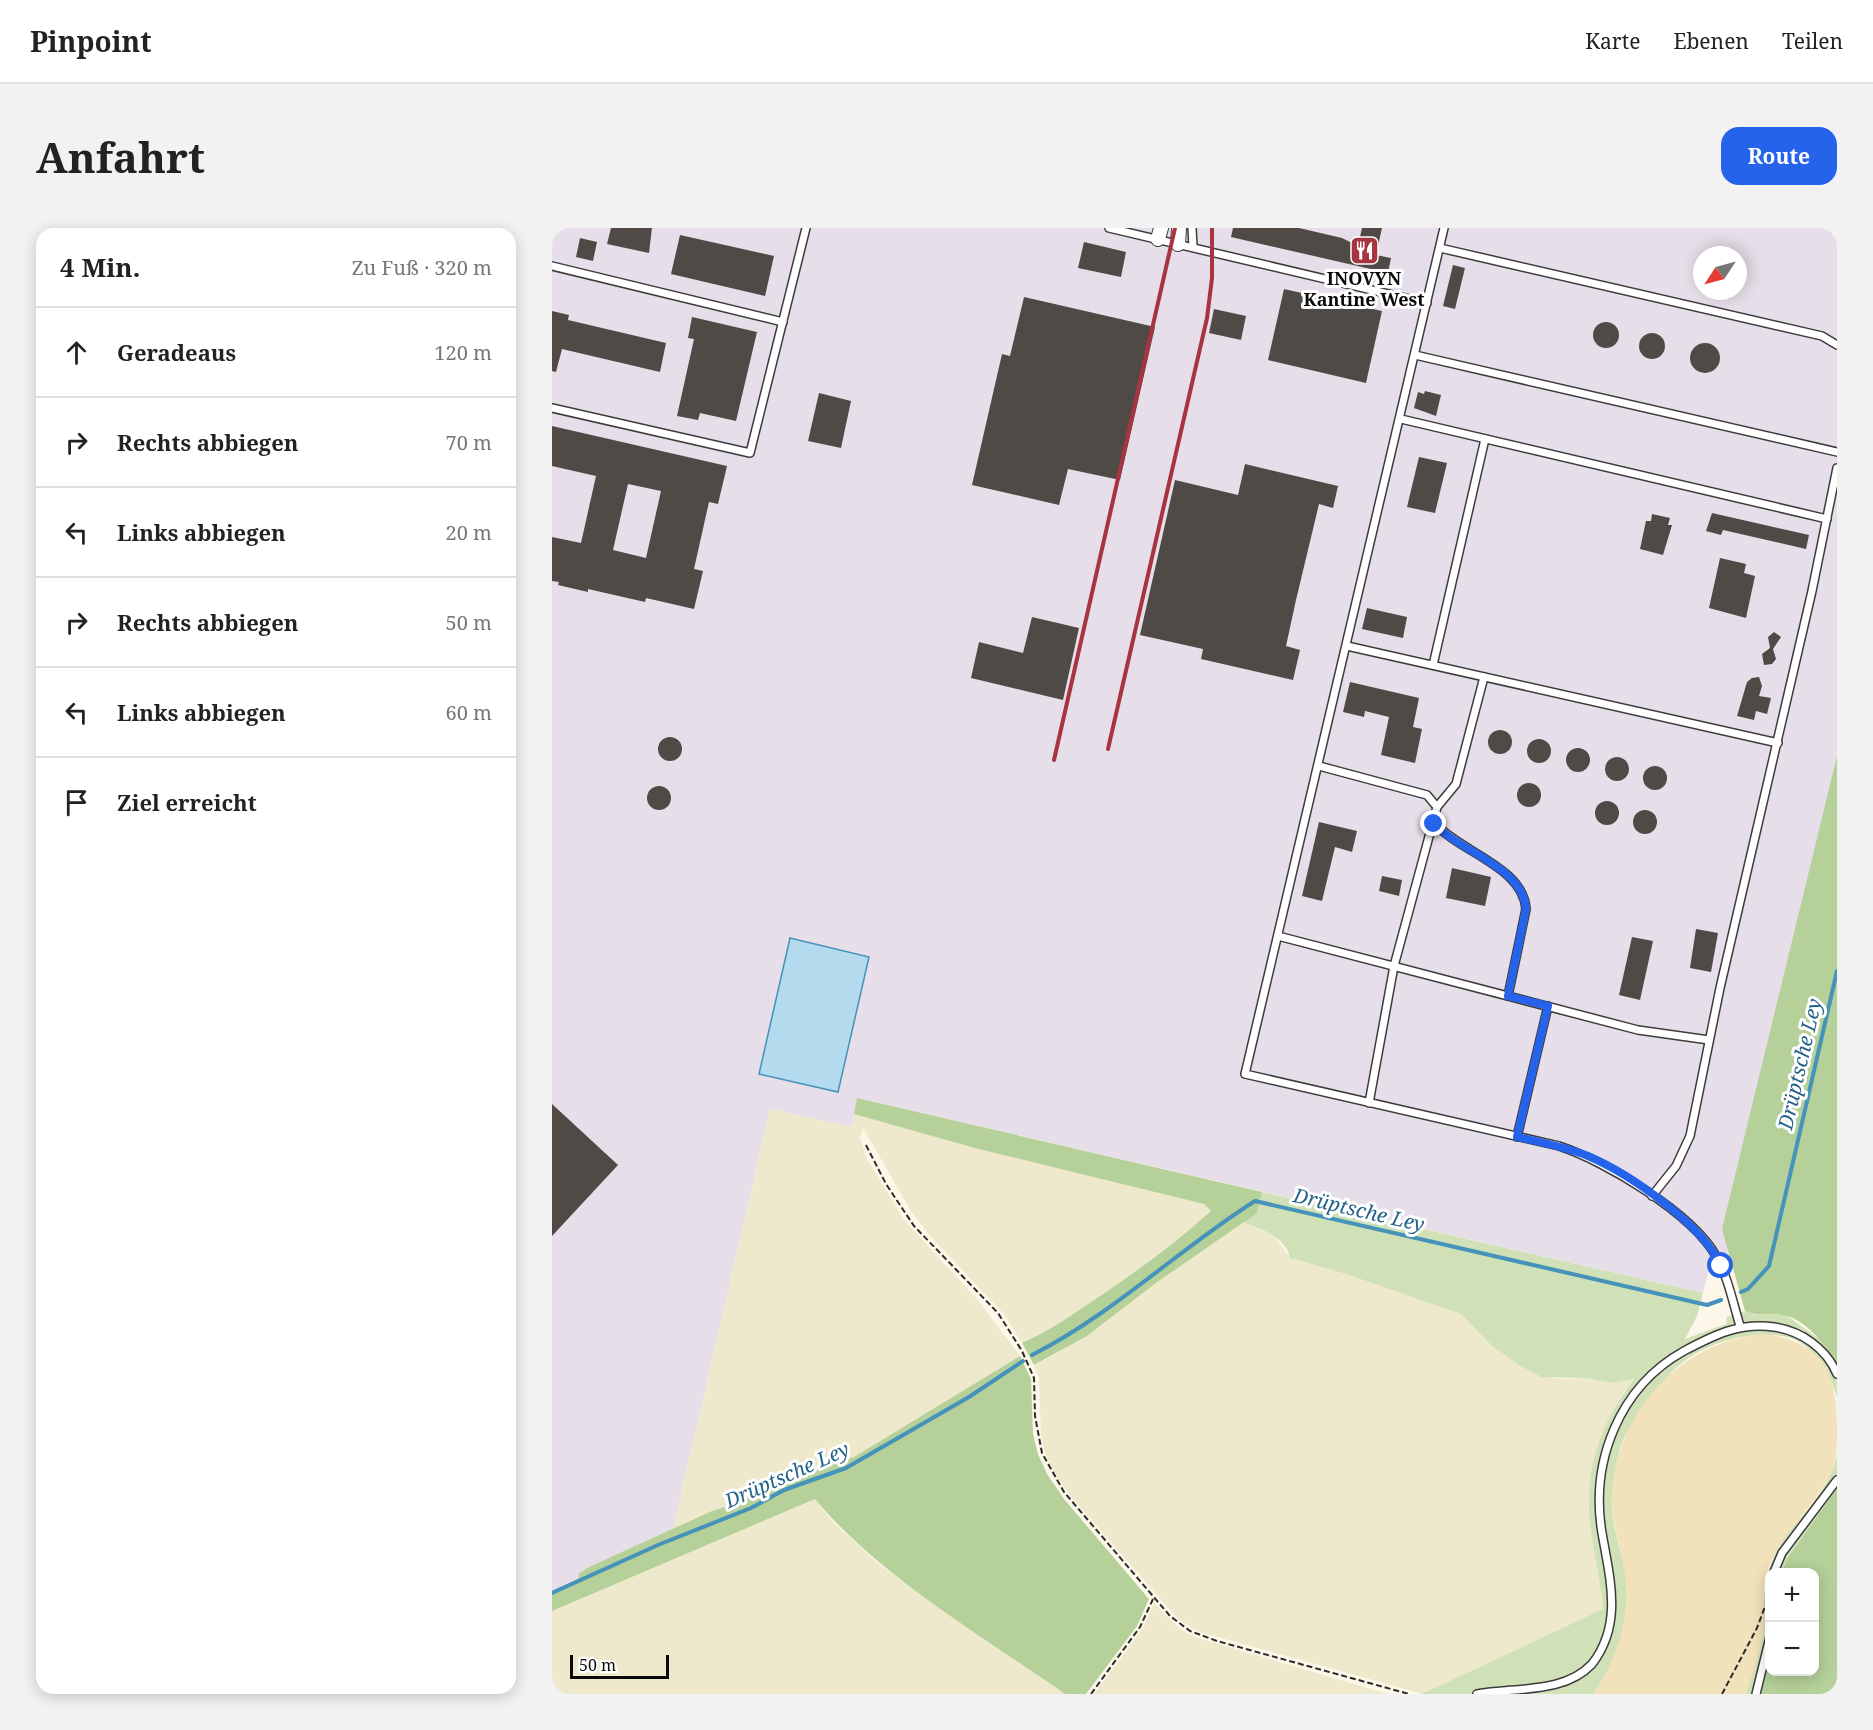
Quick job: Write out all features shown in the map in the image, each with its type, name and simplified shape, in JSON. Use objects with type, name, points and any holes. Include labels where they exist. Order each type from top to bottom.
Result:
[{"type":"street","points":[[1178,244],[1179,228]]},
{"type":"lane","points":[[552,408],[750,453],[806,228]]},
{"type":"lane","points":[[1109,228],[1160,234],[1178,244],[1427,303]]},
{"type":"lane","points":[[1192,228],[1193,247]]},
{"type":"lane","points":[[1444,228],[1401,419],[1245,1074],[1586,1155],[1652,1196],[1686,1223],[1713,1252],[1721,1266],[1740,1326]]},
{"type":"lane","points":[[1440,248],[1822,336],[1837,345]]},
{"type":"lane","points":[[552,266],[783,322]]},
{"type":"lane","points":[[1415,355],[1837,452]]},
{"type":"lane","points":[[1401,419],[1827,519]]},
{"type":"lane","points":[[1434,665],[1485,439]]},
{"type":"lane","points":[[1652,1196],[1683,1154],[1690,1136],[1837,468]]},
{"type":"lane","points":[[1347,646],[1778,743]]},
{"type":"lane","points":[[1369,1102],[1394,966],[1437,807],[1456,784],[1484,677]]},
{"type":"lane","points":[[1319,766],[1427,795],[1437,807]]},
{"type":"lane","points":[[1434,824],[1457,844],[1511,877],[1522,892],[1526,909],[1508,996]]},
{"type":"lane","points":[[1278,936],[1657,1035],[1710,1040]]},
{"type":"lane","points":[[1517,1137],[1548,1006]]},
{"type":"lane","points":[[1477,1694],[1554,1688],[1582,1675],[1603,1646],[1613,1606],[1602,1532],[1599,1487],[1602,1464],[1614,1427],[1633,1396],[1670,1359],[1740,1326],[1786,1329],[1806,1338],[1820,1349],[1837,1374]]},
{"type":"lane","points":[[1776,1568],[1782,1553],[1837,1480]]},
{"type":"lane","points":[[1756,1694],[1765,1657]]},
{"type":"path","points":[[866,1145],[886,1184],[914,1226],[998,1313],[1034,1378],[1037,1436],[1052,1474],[1153,1598],[1179,1624],[1202,1636],[1409,1694]]},
{"type":"path","points":[[1090,1694],[1140,1627],[1153,1598]]},
{"type":"path","points":[[1722,1694],[1757,1629],[1765,1607]]},
{"type":"shaded area","points":[[552,228],[1837,228],[1837,756],[1801,911],[1764,1237],[1711,1260],[1703,1293],[857,1098],[852,1127],[770,1109],[673,1529],[591,1566],[579,1573],[578,1579],[552,1591]]},
{"type":"shaded area","points":[[770,1109],[852,1127],[854,1114],[1204,1204],[1211,1212],[1161,1253],[1113,1287],[1043,1334],[1022,1343],[1004,1314],[929,1235],[911,1211],[863,1128],[860,1138],[866,1157],[905,1221],[976,1298],[1020,1356],[854,1457],[760,1490],[744,1501],[712,1511],[673,1529]]},
{"type":"shaded area","points":[[1242,1222],[1275,1236],[1290,1258],[1346,1274],[1461,1314],[1491,1345],[1556,1379],[1586,1378],[1613,1383],[1634,1379],[1617,1402],[1594,1550],[1601,1579],[1603,1609],[1423,1694],[1196,1631],[1177,1618],[1073,1499],[1055,1474],[1045,1453],[1041,1435],[1039,1378],[1034,1366],[1087,1336],[1156,1283]]},
{"type":"shaded area","points":[[815,1499],[832,1521],[881,1566],[1065,1694],[552,1694],[552,1611]]},
{"type":"shaded area","points":[[1154,1603],[1180,1629],[1195,1637],[1388,1694],[1094,1694],[1143,1628]]},
{"type":"green space","points":[[1837,756],[1837,1365],[1828,1350],[1799,1321],[1782,1315],[1745,1311],[1722,1229]]},
{"type":"green space","points":[[857,1098],[1262,1192],[1257,1213],[1156,1283],[1087,1336],[1034,1365],[1022,1343],[1061,1322],[1127,1278],[1211,1211],[1204,1204],[975,1148],[854,1114]]},
{"type":"green space","points":[[1262,1192],[1703,1293],[1697,1316],[1685,1339],[1726,1324],[1727,1317],[1745,1311],[1755,1315],[1786,1315],[1825,1343],[1837,1365],[1837,1397],[1824,1367],[1810,1350],[1782,1336],[1752,1335],[1722,1342],[1707,1348],[1681,1364],[1667,1378],[1629,1429],[1618,1457],[1612,1494],[1613,1521],[1624,1565],[1627,1599],[1617,1649],[1593,1694],[1422,1694],[1603,1609],[1590,1522],[1590,1483],[1604,1429],[1634,1379],[1613,1383],[1586,1378],[1541,1377],[1491,1345],[1461,1314],[1346,1274],[1290,1258],[1288,1250],[1278,1239],[1242,1222],[1257,1213]]},
{"type":"green space","points":[[1020,1356],[1031,1379],[1033,1434],[1038,1454],[1047,1474],[1064,1499],[1149,1599],[1137,1626],[1086,1694],[1065,1694],[933,1604],[870,1554],[815,1499],[552,1611],[552,1591],[578,1579],[579,1573],[591,1566],[712,1511],[743,1501],[760,1490],[854,1457]]},
{"type":"green space","points":[[1837,1455],[1837,1488],[1787,1559],[1784,1568],[1770,1568],[1779,1545],[1813,1503],[1834,1466]]},
{"type":"green space","points":[[1837,1488],[1837,1694],[1761,1694],[1765,1676],[1819,1676],[1819,1568],[1784,1568],[1787,1559]]},
{"type":"green space","points":[[1765,1586],[1765,1676],[1761,1694],[1746,1694],[1751,1676]]},
{"type":"sand","points":[[1764,1334],[1801,1344],[1823,1364],[1830,1376],[1836,1409],[1837,1444],[1833,1469],[1817,1496],[1780,1545],[1769,1568],[1765,1568],[1762,1640],[1746,1694],[1593,1694],[1610,1665],[1625,1618],[1626,1585],[1614,1523],[1612,1496],[1616,1466],[1625,1437],[1640,1410],[1658,1386],[1680,1366],[1706,1350],[1734,1339]]},
{"type":"water","points":[[790,938],[869,957],[838,1092],[759,1074]]},
{"type":"building","points":[[611,228],[652,228],[649,253],[607,244]]},
{"type":"building","points":[[1233,228],[1299,228],[1342,238],[1358,246],[1362,228],[1382,228],[1376,255],[1391,258],[1388,273],[1231,237]]},
{"type":"building","points":[[680,235],[774,256],[765,296],[671,274]]},
{"type":"building","points":[[580,238],[597,242],[593,261],[576,257]]},
{"type":"building","points":[[1084,242],[1126,252],[1121,277],[1078,268]]},
{"type":"building","points":[[1453,265],[1465,268],[1455,309],[1443,306]]},
{"type":"building","points":[[1284,289],[1382,311],[1366,383],[1268,360]]},
{"type":"building","points":[[1024,297],[1155,327],[1120,480],[1068,469],[1059,505],[972,485],[1002,354],[1010,356]]},
{"type":"building","points":[[1214,309],[1246,316],[1241,340],[1209,333]]},
{"type":"building","points":[[552,311],[569,315],[568,320],[666,343],[660,372],[562,349],[556,372],[552,371]]},
{"type":"building","points":[[692,317],[757,332],[736,421],[700,413],[698,420],[677,416],[694,339],[688,338]]},
{"type":"building","points":[[1606,322],[1615,326],[1619,335],[1615,344],[1606,348],[1597,344],[1593,335],[1597,326]]},
{"type":"building","points":[[1652,333],[1662,336],[1665,346],[1662,356],[1652,359],[1642,356],[1639,346],[1642,336]]},
{"type":"building","points":[[1705,343],[1716,347],[1720,358],[1716,369],[1705,373],[1694,369],[1690,358],[1694,347]]},
{"type":"building","points":[[1425,391],[1441,395],[1436,416],[1414,408],[1418,392],[1424,394]]},
{"type":"building","points":[[819,393],[851,401],[841,448],[808,441]]},
{"type":"building","points":[[552,426],[727,466],[718,504],[709,502],[694,569],[703,571],[694,609],[646,598],[645,602],[588,589],[588,592],[558,585],[559,582],[552,581],[552,537],[581,543],[596,476],[552,466]],"holes":[[[628,484],[661,491],[646,558],[613,550]]]},
{"type":"building","points":[[1419,457],[1447,463],[1435,513],[1407,507]]},
{"type":"building","points":[[1245,464],[1338,486],[1333,508],[1319,504],[1296,600],[1286,646],[1300,650],[1293,680],[1201,659],[1203,649],[1140,635],[1175,480],[1238,495]]},
{"type":"building","points":[[1712,513],[1809,535],[1806,549],[1723,530],[1721,535],[1706,531]]},
{"type":"building","points":[[1652,514],[1670,518],[1668,525],[1672,525],[1663,555],[1640,549],[1646,521],[1651,521]]},
{"type":"building","points":[[1720,558],[1746,564],[1744,573],[1755,576],[1746,618],[1709,608]]},
{"type":"building","points":[[1367,608],[1407,617],[1403,638],[1362,629]]},
{"type":"building","points":[[1032,617],[1079,628],[1063,700],[971,678],[979,642],[1023,653]]},
{"type":"building","points":[[1774,632],[1781,637],[1773,649],[1776,659],[1772,664],[1764,665],[1762,654],[1770,648],[1768,637]]},
{"type":"building","points":[[1759,677],[1762,686],[1759,696],[1771,698],[1767,714],[1756,711],[1754,720],[1737,716],[1747,682]]},
{"type":"building","points":[[1350,682],[1419,698],[1413,727],[1422,729],[1415,763],[1381,755],[1389,717],[1365,711],[1364,717],[1343,712]]},
{"type":"building","points":[[1500,730],[1505,731],[1511,737],[1511,747],[1505,753],[1500,754],[1495,753],[1489,747],[1488,742],[1489,737],[1495,731]]},
{"type":"building","points":[[670,737],[675,738],[681,744],[681,754],[675,760],[670,761],[665,760],[659,754],[658,749],[659,744],[665,738]]},
{"type":"building","points":[[1539,739],[1544,740],[1550,746],[1550,756],[1544,762],[1539,763],[1534,762],[1528,756],[1527,751],[1528,746],[1534,740]]},
{"type":"building","points":[[1578,748],[1583,749],[1589,755],[1589,765],[1583,771],[1578,772],[1573,771],[1567,765],[1566,760],[1567,755],[1573,749]]},
{"type":"building","points":[[1617,757],[1622,758],[1628,764],[1628,774],[1622,780],[1617,781],[1612,780],[1606,774],[1605,769],[1606,764],[1612,758]]},
{"type":"building","points":[[1655,766],[1660,767],[1666,773],[1666,783],[1660,789],[1655,790],[1650,789],[1644,783],[1643,778],[1644,773],[1650,767]]},
{"type":"building","points":[[1529,783],[1534,784],[1540,790],[1540,800],[1534,806],[1529,807],[1524,806],[1518,800],[1517,795],[1518,790],[1524,784]]},
{"type":"building","points":[[659,786],[664,787],[670,793],[670,803],[664,809],[659,810],[654,809],[648,803],[647,798],[648,793],[654,787]]},
{"type":"building","points":[[1607,801],[1612,802],[1618,808],[1618,818],[1612,824],[1607,825],[1602,824],[1596,818],[1595,813],[1596,808],[1602,802]]},
{"type":"building","points":[[1645,810],[1650,811],[1656,817],[1656,827],[1650,833],[1645,834],[1640,833],[1634,827],[1633,822],[1634,817],[1640,811]]},
{"type":"building","points":[[1319,822],[1357,831],[1352,852],[1335,847],[1322,901],[1302,896]]},
{"type":"building","points":[[1452,868],[1491,877],[1485,906],[1446,898]]},
{"type":"building","points":[[1382,876],[1402,880],[1399,896],[1379,891]]},
{"type":"building","points":[[1696,929],[1718,933],[1711,972],[1690,968]]},
{"type":"building","points":[[1632,937],[1653,941],[1640,1000],[1619,995]]},
{"type":"building","points":[[552,1104],[618,1165],[552,1236]]},
{"type":"waterway","name":"Drüptsche Ley","points":[[1741,1292],[1748,1289],[1769,1266],[1837,971]]},
{"type":"waterway","name":"Drüptsche Ley","points":[[1032,1355],[1062,1339],[1118,1301],[1255,1201],[1707,1305],[1721,1300]]},
{"type":"waterway","name":"Drüptsche Ley","points":[[552,1593],[658,1545],[751,1508],[784,1490],[846,1468],[969,1397],[1023,1361]]},
{"type":"railway","points":[[1054,760],[1175,228]]},
{"type":"railway","points":[[1108,749],[1207,318],[1212,278],[1212,228]]},
{"type":"place","name":"INOVYN Kantine West","points":[[1364,250]]},
{"type":"route","points":[[1434,824],[1457,844],[1479,855],[1511,877],[1519,886],[1525,900],[1526,909],[1508,996],[1548,1006],[1517,1137],[1559,1146],[1586,1155],[1624,1176],[1686,1223],[1710,1247],[1721,1266]]}]
